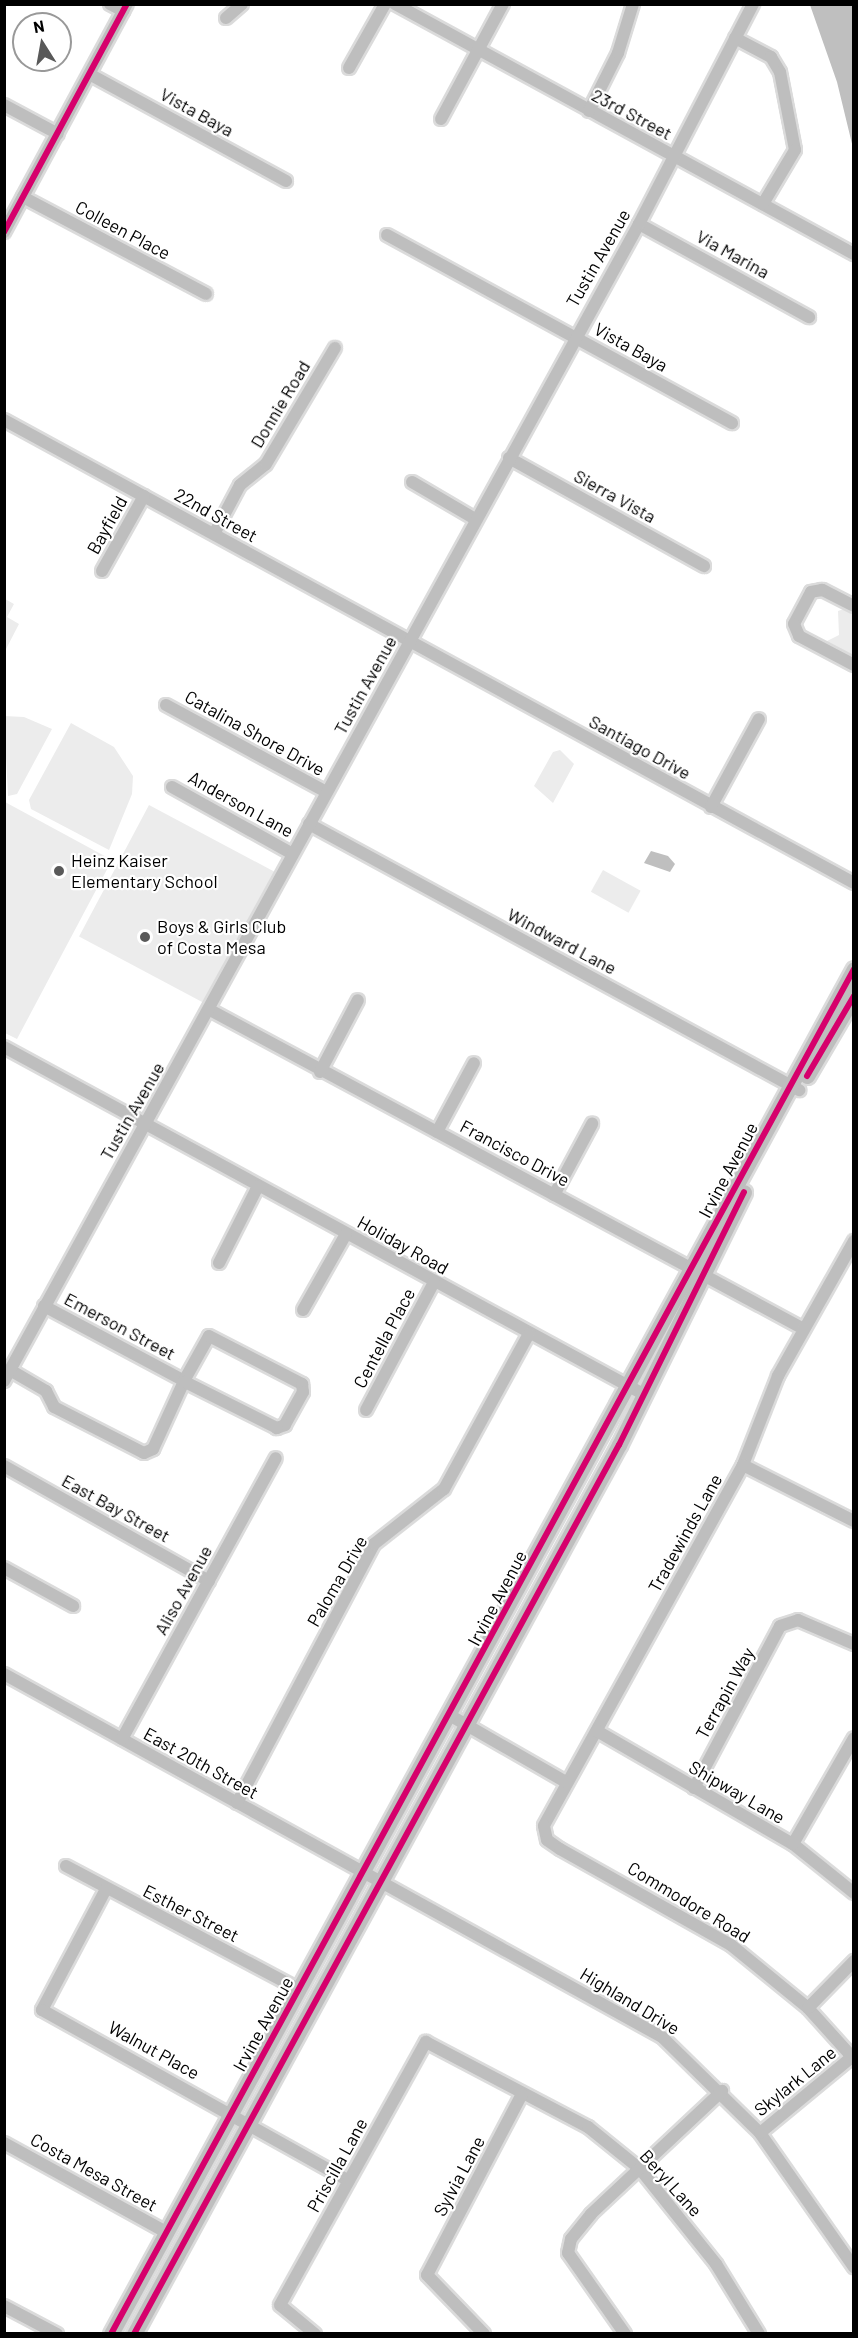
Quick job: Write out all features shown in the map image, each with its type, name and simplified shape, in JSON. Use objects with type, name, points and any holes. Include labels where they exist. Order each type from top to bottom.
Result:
[{"type":"main road","name":"Irvine Avenue","points":[[111,2334],[231,2112],[451,1716],[628,1386],[697,1270],[795,1088],[854,969]]},
{"type":"main road","name":"Irvine Avenue","points":[[795,1088],[854,996]]},
{"type":"main road","name":"Irvine Avenue","points":[[134,2334],[248,2122],[467,1727],[645,1395],[697,1270]]},
{"type":"street","points":[[4,232],[91,75],[125,8],[110,4]]},
{"type":"street","points":[[226,18],[242,4]]},
{"type":"street","points":[[349,68],[385,4]]},
{"type":"street","name":"23rd Street","points":[[395,4],[854,254]]},
{"type":"street","points":[[441,119],[503,4]]},
{"type":"street","points":[[589,111],[618,53],[633,4]]},
{"type":"street","name":"Tustin Avenue","points":[[7,1376],[144,1124],[210,1010],[574,337],[639,224],[753,4]]},
{"type":"street","points":[[735,38],[771,57],[780,72],[795,150],[763,204]]},
{"type":"street","name":"Vista Baya","points":[[91,75],[286,181]]},
{"type":"street","points":[[4,105],[58,134]]},
{"type":"street","name":"Colleen Place","points":[[23,197],[206,294]]},
{"type":"street","name":"Via Marina","points":[[639,224],[809,317]]},
{"type":"street","name":"Vista Baya","points":[[387,235],[732,423]]},
{"type":"street","name":"Donnie Road","points":[[214,534],[240,485],[266,464],[335,348]]},
{"type":"street","name":"22nd Street","points":[[4,420],[409,641]]},
{"type":"street","name":"Sierra Vista","points":[[509,458],[704,566]]},
{"type":"street","points":[[412,482],[475,519]]},
{"type":"street","name":"Bayfield","points":[[102,571],[144,496]]},
{"type":"street","points":[[854,606],[822,590],[811,592],[794,624],[799,636],[854,665]]},
{"type":"street","name":"Santiago Drive","points":[[409,641],[854,883]]},
{"type":"street","name":"Catalina Shore Drive","points":[[166,705],[326,792]]},
{"type":"street","points":[[711,807],[759,719]]},
{"type":"street","name":"Anderson Lane","points":[[172,787],[293,854]]},
{"type":"street","name":"Windward Lane","points":[[309,824],[795,1088]]},
{"type":"street","points":[[320,1072],[358,1000]]},
{"type":"street","name":"Francisco Drive","points":[[210,1010],[320,1072],[697,1270],[804,1329]]},
{"type":"street","name":"Holiday Road","points":[[4,1047],[645,1395]]},
{"type":"street","points":[[437,1132],[474,1063]]},
{"type":"street","points":[[554,1195],[592,1124]]},
{"type":"street","points":[[219,1263],[258,1186]]},
{"type":"street","points":[[303,1310],[345,1234]]},
{"type":"street","name":"Tradewinds Lane","points":[[547,1840],[544,1826],[566,1782],[597,1731],[743,1465],[778,1376],[854,1241]]},
{"type":"street","name":"Centella Place","points":[[366,1410],[434,1282]]},
{"type":"street","name":"Emerson Street","points":[[44,1306],[182,1380],[277,1428],[285,1425],[303,1392],[302,1384],[213,1336],[182,1380]]},
{"type":"street","name":"Paloma Drive","points":[[237,1803],[374,1545],[444,1489],[529,1334]]},
{"type":"street","points":[[7,1376],[46,1391],[54,1407],[144,1454],[153,1449],[182,1380]]},
{"type":"street","name":"Aliso Avenue","points":[[122,1739],[276,1458]]},
{"type":"street","points":[[743,1465],[852,1517]]},
{"type":"street","name":"East Bay Street","points":[[4,1466],[209,1581]]},
{"type":"street","points":[[4,1568],[73,1606]]},
{"type":"street","name":"Terrapin Way","points":[[694,1788],[776,1633],[790,1619],[854,1644]]},
{"type":"street","name":"East 20th Street","points":[[4,1674],[381,1883]]},
{"type":"street","points":[[451,1716],[566,1782]]},
{"type":"street","name":"Shipway Lane","points":[[597,1731],[793,1844],[854,1893]]},
{"type":"street","points":[[793,1844],[854,1738]]},
{"type":"street","name":"Commodore Road","points":[[547,1840],[731,1945],[808,2008],[853,2058]]},
{"type":"street","name":"Esther Street","points":[[66,1866],[300,1990]]},
{"type":"street","name":"Highland Drive","points":[[381,1883],[662,2037],[722,2091],[760,2133],[854,2267]]},
{"type":"street","name":"Walnut Place","points":[[106,1889],[42,2010],[231,2112],[349,2181]]},
{"type":"street","points":[[808,2008],[854,1961]]},
{"type":"street","name":"Beryl Lane","points":[[426,2042],[588,2127],[640,2169],[716,2264],[759,2334]]},
{"type":"street","name":"Priscilla Lane","points":[[315,2334],[280,2306],[426,2042]]},
{"type":"street","name":"Skylark Lane","points":[[760,2133],[853,2058]]},
{"type":"street","points":[[624,2334],[568,2253],[571,2239],[591,2214],[722,2091]]},
{"type":"street","name":"Sylvia Lane","points":[[484,2334],[427,2275],[522,2094]]},
{"type":"street","name":"Costa Mesa Street","points":[[4,2143],[166,2232]]},
{"type":"street","points":[[4,2306],[57,2334]]},
{"type":"shaded area","points":[[810,5],[853,5],[853,148],[837,82]]},
{"type":"shaded area","points":[[5,599],[14,604],[7,617],[19,624],[5,651]]},
{"type":"shaded area","points":[[844,609],[853,614],[853,657],[825,642],[839,635],[838,611]]},
{"type":"shaded area","points":[[4,716],[24,717],[52,729],[17,794],[8,796]]},
{"type":"shaded area","points":[[71,723],[114,747],[133,776],[132,794],[109,850],[31,809],[29,800]]},
{"type":"shaded area","points":[[560,750],[574,764],[553,803],[534,786],[553,752]]},
{"type":"shaded area","points":[[5,802],[112,860],[17,1039],[5,1033]]},
{"type":"shaded area","points":[[149,805],[281,875],[211,1007],[79,937]]},
{"type":"shaded area","points":[[651,851],[668,856],[675,864],[670,872],[644,863]]},
{"type":"shaded area","points":[[603,870],[641,891],[628,913],[591,892]]},
{"type":"cycle path","points":[[4,232],[127,4]]},
{"type":"cycle path","points":[[111,2334],[854,969]]},
{"type":"cycle path","points":[[807,1076],[854,996]]},
{"type":"cycle path","points":[[134,2334],[619,1445],[744,1192]]},
{"type":"place","name":"Heinz Kaiser Elementary School","points":[[59,871]]},
{"type":"place","name":"Boys & Girls Club of Costa Mesa","points":[[145,937]]}]
